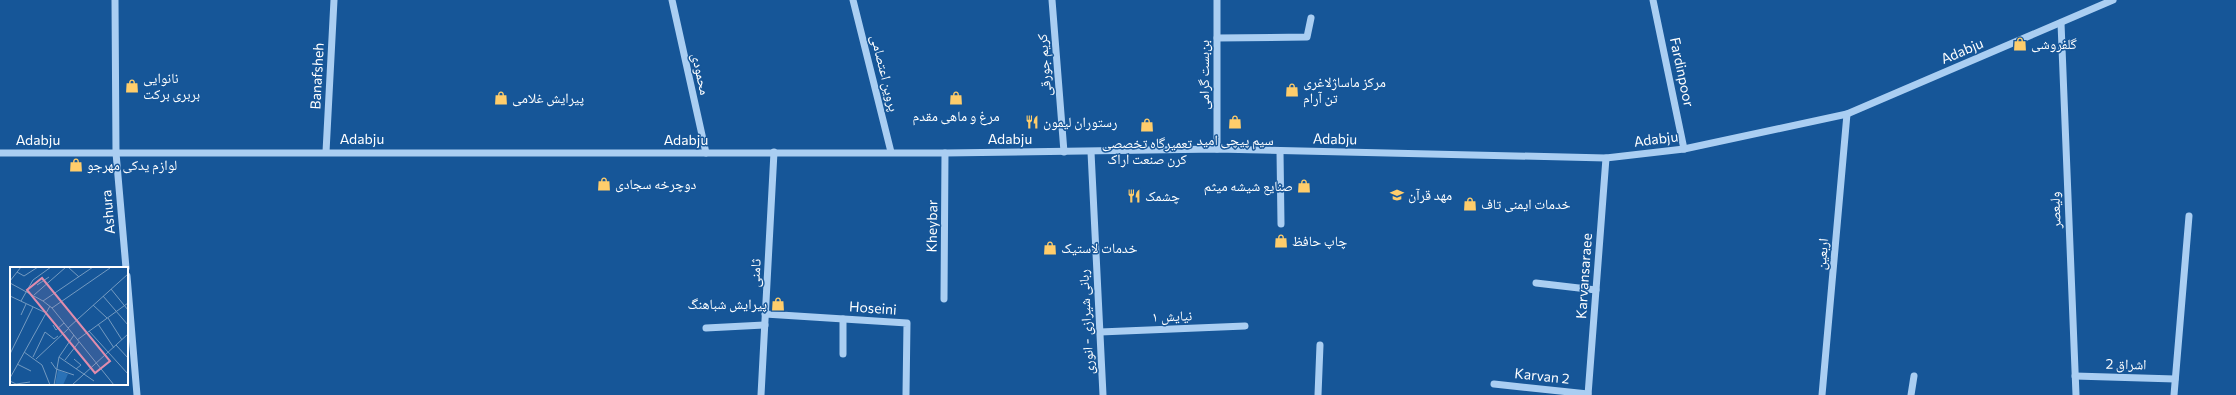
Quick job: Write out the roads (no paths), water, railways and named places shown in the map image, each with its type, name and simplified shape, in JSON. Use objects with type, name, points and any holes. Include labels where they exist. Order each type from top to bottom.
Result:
[{"type":"street","name":"Ashura","points":[[115,0],[116,153],[126,267]]},
{"type":"street","name":"Banafsheh","points":[[326,152],[334,0]]},
{"type":"street","name":"محمودی","points":[[672,0],[706,153]]},
{"type":"street","name":"پروین اعتصامی","points":[[853,0],[891,152]]},
{"type":"street","name":"کریم جورقی","points":[[1052,0],[1064,152]]},
{"type":"street","name":"بن‌بست گرامی","points":[[1217,0],[1217,149]]},
{"type":"street","name":"Fardinpoor","points":[[1653,0],[1684,149]]},
{"type":"street","name":"Adabju","points":[[0,153],[945,153],[1217,149],[1606,158],[1684,149],[1847,114],[2113,0]]},
{"type":"street","points":[[1217,38],[1307,38],[1311,18]]},
{"type":"street","name":"ولیعصر","points":[[2061,23],[2076,395]]},
{"type":"street","name":"اربعین","points":[[1822,395],[1847,114]]},
{"type":"street","points":[[1280,151],[1281,224]]},
{"type":"street","name":"ثامنی","points":[[761,395],[774,152]]},
{"type":"street","name":"ربانی شیرازی - انوری","points":[[1091,152],[1102,395]]},
{"type":"street","name":"Kheybar","points":[[944,299],[945,153]]},
{"type":"street","name":"Karvansaraee","points":[[1588,394],[1606,158]]},
{"type":"street","points":[[2174,395],[2189,216]]},
{"type":"street","points":[[1536,283],[1596,290]]},
{"type":"street","points":[[128,288],[137,395]]},
{"type":"street","name":"Hoseini","points":[[766,314],[907,323],[906,394]]},
{"type":"street","points":[[843,319],[843,354]]},
{"type":"street","points":[[706,328],[765,325]]},
{"type":"street","name":"نیایش ۱","points":[[1100,332],[1245,326]]},
{"type":"street","points":[[1318,395],[1320,344]]},
{"type":"street","points":[[1910,395],[1914,376]]},
{"type":"street","name":"اشراق 2","points":[[2075,376],[2175,379]]},
{"type":"street","name":"Karvan 2","points":[[1494,384],[1588,394]]},
{"type":"place","name":"گلفروشی","points":[[2020,44]]},
{"type":"place","name":"نانوایی بربری برکت","points":[[132,86]]},
{"type":"place","name":"مرکز ماساژلاغری تن آرام","points":[[1292,90]]},
{"type":"place","name":"پیرایش غلامی","points":[[501,98]]},
{"type":"place","name":"مرغ و ماهی مقدم","points":[[956,98]]},
{"type":"place","name":"رستوران لیمون","points":[[1032,122]]},
{"type":"place","name":"سیم پیچی امید","points":[[1235,122]]},
{"type":"place","name":"تعمیرگاه تخصصی کرن صنعت اراک","points":[[1147,125]]},
{"type":"place","name":"لوازم یدکی مهرجو","points":[[76,165]]},
{"type":"place","name":"دوچرخه سجادی","points":[[604,184]]},
{"type":"place","name":"صنایع شیشه میثم","points":[[1304,186]]},
{"type":"place","name":"مهد قرآن","points":[[1397,195]]},
{"type":"place","name":"چشمک","points":[[1134,196]]},
{"type":"place","name":"خدمات ایمنی تاف","points":[[1470,204]]},
{"type":"place","name":"چاپ حافظ","points":[[1281,241]]},
{"type":"place","name":"خدمات لاستیک","points":[[1050,248]]},
{"type":"place","name":"پیرایش شباهنگ","points":[[778,304]]}]
